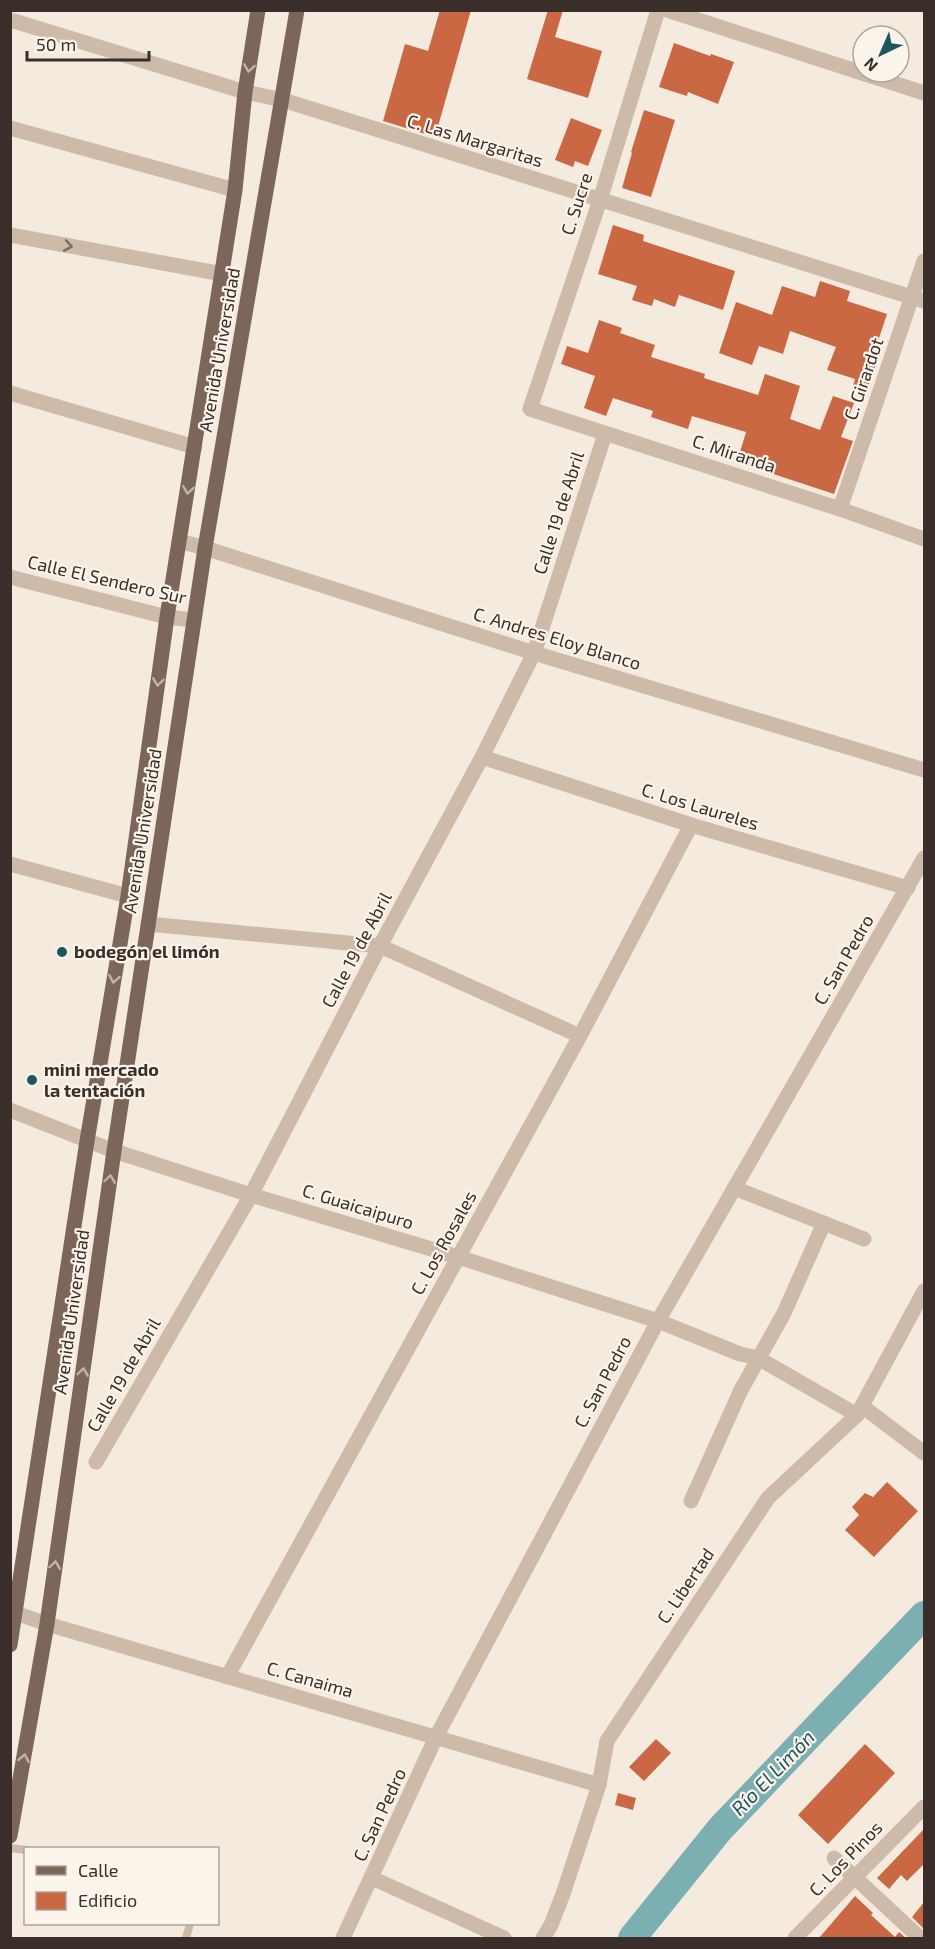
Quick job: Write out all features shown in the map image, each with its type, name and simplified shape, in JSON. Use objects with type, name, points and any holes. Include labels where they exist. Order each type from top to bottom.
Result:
[{"type":"main road","name":"Avenida Universidad","points":[[10,1645],[13,1612],[87,1141],[128,896],[167,617],[223,274],[235,190],[245,92],[258,10]]},
{"type":"main road","name":"Avenida Universidad","points":[[10,1836],[46,1624],[194,620],[297,10]]},
{"type":"street","name":"C. Sucre","points":[[530,409],[600,200],[658,10]]},
{"type":"street","points":[[667,10],[924,93]]},
{"type":"street","name":"C. Las Margaritas","points":[[14,20],[245,92],[283,100],[918,299]]},
{"type":"street","points":[[10,128],[235,190]]},
{"type":"street","points":[[10,235],[223,274]]},
{"type":"street","name":"C. Girardot","points":[[840,509],[918,299],[924,261]]},
{"type":"street","points":[[10,393],[195,447]]},
{"type":"street","name":"C. Miranda","points":[[530,409],[840,509],[924,539]]},
{"type":"street","name":"Calle 19 de Abril","points":[[96,1462],[250,1195],[482,757],[534,653],[605,434]]},
{"type":"street","name":"C. Andres Eloy Blanco","points":[[179,541],[534,653],[924,770]]},
{"type":"street","name":"Calle El Sendero Sur","points":[[10,577],[167,617],[194,620]]},
{"type":"street","name":"C. Los Laureles","points":[[482,757],[691,825],[908,888]]},
{"type":"street","name":"C. Los Rosales","points":[[227,1677],[580,1036],[691,825]]},
{"type":"street","name":"C. San Pedro","points":[[343,1938],[436,1737],[658,1321],[924,858]]},
{"type":"street","points":[[10,864],[128,896]]},
{"type":"street","points":[[148,924],[380,946],[580,1036]]},
{"type":"street","name":"C. Guaicaipuro","points":[[10,1110],[114,1151],[658,1321],[740,1354],[758,1358],[860,1411],[924,1453]]},
{"type":"street","points":[[734,1188],[864,1239]]},
{"type":"street","points":[[691,1501],[758,1358],[783,1313],[824,1223]]},
{"type":"street","name":"C. Libertad","points":[[543,1938],[551,1925],[563,1894],[599,1785],[607,1741],[768,1498],[860,1411],[924,1291]]},
{"type":"street","name":"C. Canaima","points":[[13,1612],[46,1624],[599,1785]]},
{"type":"street","name":"C. Los Pinos","points":[[795,1938],[924,1807]]},
{"type":"street","points":[[834,1858],[920,1938]]},
{"type":"street","points":[[372,1878],[504,1938]]},
{"type":"building","points":[[440,10],[471,10],[435,137],[383,121],[405,44],[428,51]]},
{"type":"building","points":[[548,10],[563,10],[555,37],[602,51],[588,98],[527,79]]},
{"type":"building","points":[[674,43],[734,62],[718,104],[688,92],[687,96],[659,87]]},
{"type":"building","points":[[644,110],[675,120],[651,197],[622,188]]},
{"type":"building","points":[[571,118],[602,130],[588,166],[575,161],[573,167],[555,160]]},
{"type":"building","points":[[613,225],[644,235],[643,241],[735,271],[723,310],[679,295],[675,307],[654,299],[652,306],[632,300],[637,286],[598,274]]},
{"type":"building","points":[[820,281],[850,291],[847,301],[887,314],[871,362],[876,364],[864,398],[851,393],[855,379],[827,370],[836,347],[790,331],[783,354],[759,346],[752,365],[719,353],[736,302],[772,315],[782,286],[815,297]]},
{"type":"building","points":[[599,320],[622,328],[620,333],[655,345],[651,357],[705,374],[704,378],[758,395],[765,374],[800,386],[790,419],[820,430],[833,396],[854,403],[841,437],[853,441],[834,494],[737,462],[746,432],[692,416],[688,429],[651,417],[653,411],[613,398],[606,416],[584,408],[595,376],[561,364],[567,346],[588,353]]},
{"type":"building","points":[[887,1482],[918,1511],[874,1557],[845,1530],[859,1515],[852,1507],[865,1493],[873,1497]]},
{"type":"building","points":[[656,1739],[671,1753],[644,1781],[629,1767]]},
{"type":"building","points":[[865,1744],[895,1773],[828,1844],[798,1815]]},
{"type":"building","points":[[618,1793],[636,1798],[633,1810],[615,1805]]},
{"type":"building","points":[[924,1829],[924,1864],[907,1881],[901,1875],[889,1889],[877,1878]]},
{"type":"building","points":[[855,1896],[873,1913],[871,1915],[895,1937],[899,1932],[906,1938],[819,1938]]},
{"type":"building","points":[[924,1902],[924,1926],[923,1928],[912,1917]]},
{"type":"waterway","name":"Río El Limón","points":[[632,1938],[720,1829],[924,1615]]},
{"type":"place","name":"bodegón el limón","points":[[62,952]]},
{"type":"place","name":"mini mercado la tentación","points":[[32,1080]]}]
